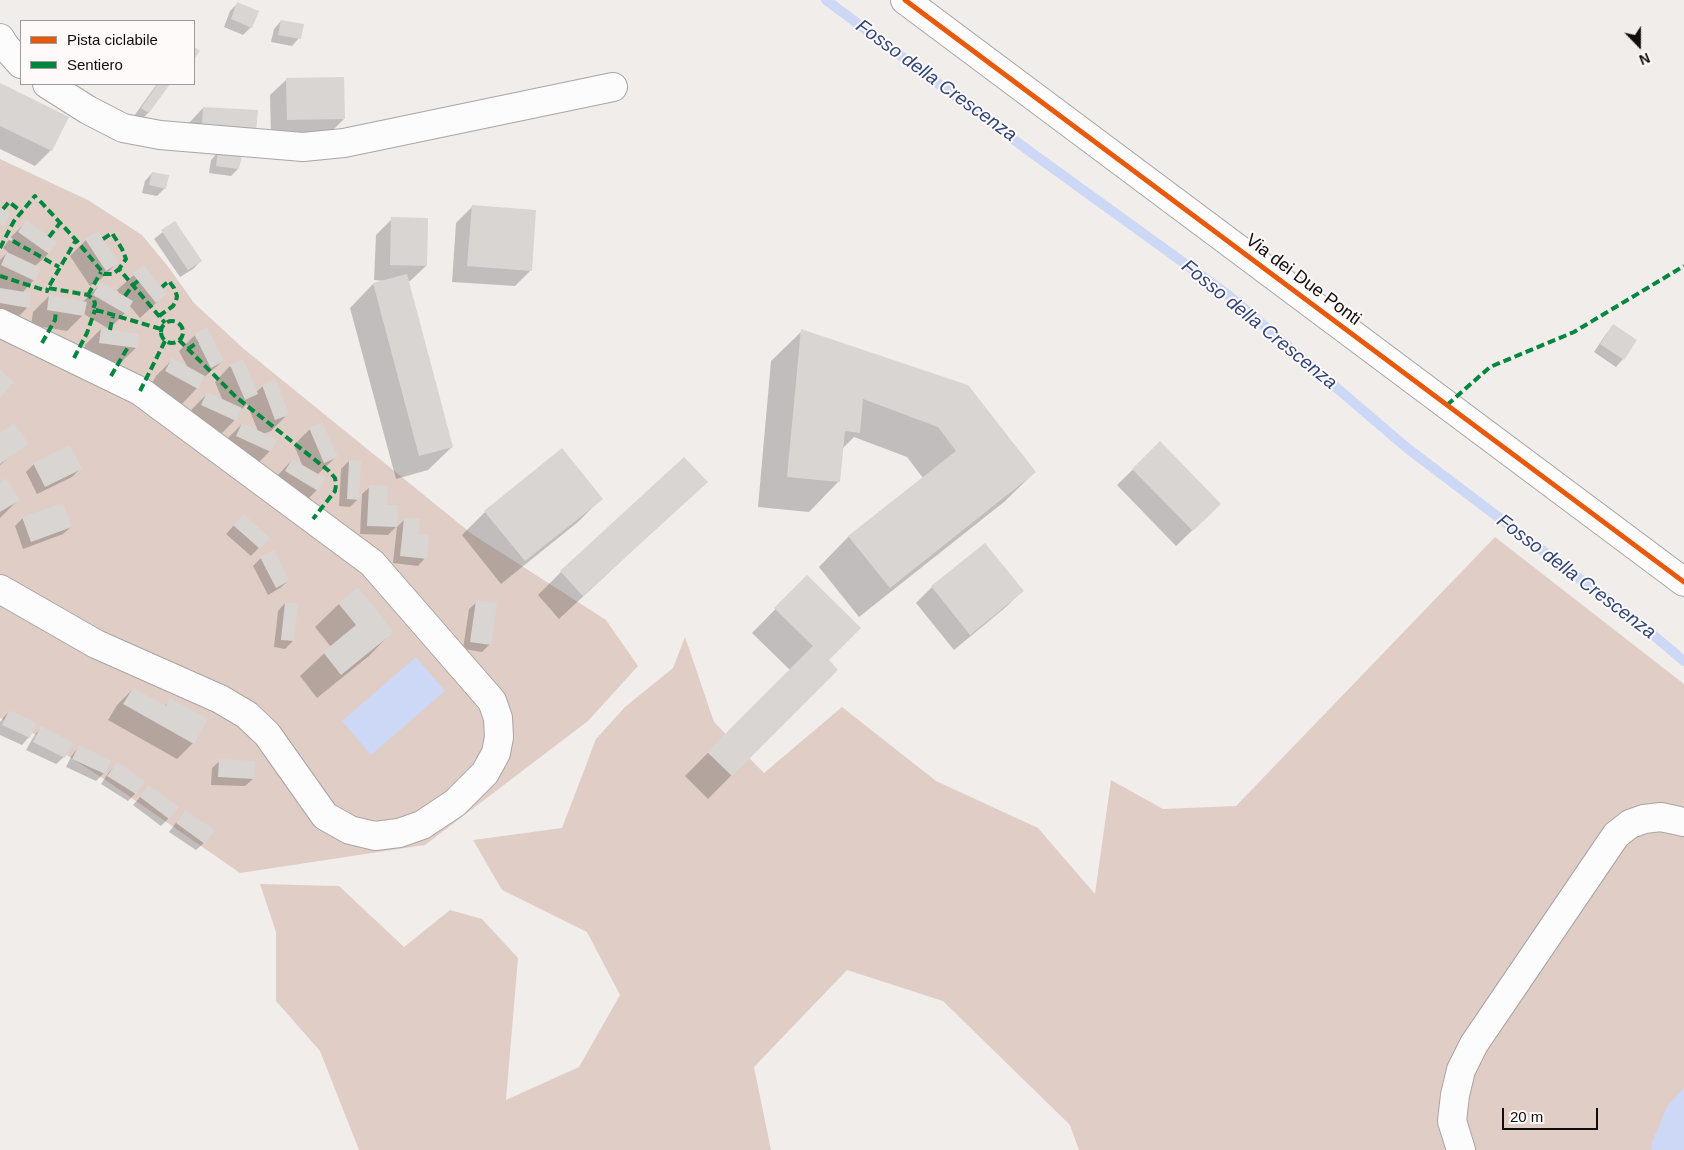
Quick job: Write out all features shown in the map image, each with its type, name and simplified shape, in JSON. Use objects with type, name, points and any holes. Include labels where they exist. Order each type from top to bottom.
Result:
[{"type":"street","name":"Via dei Due Ponti","points":[[905,0],[1684,582]]},
{"type":"street","points":[[0,38],[20,63]]},
{"type":"street","points":[[49,85],[88,110],[123,128],[160,135],[303,148],[344,143],[613,87]]},
{"type":"street","points":[[0,323],[140,390],[372,563],[492,701],[498,718],[499,737],[496,753],[485,773],[455,803],[422,825],[399,833],[375,836],[350,830],[325,816],[267,734],[247,715],[220,699],[96,644],[0,589]]},
{"type":"street","points":[[1461,1150],[1452,1121],[1455,1095],[1461,1070],[1474,1044],[1616,835],[1630,824],[1644,819],[1661,817],[1684,822]]},
{"type":"path","points":[[36,198],[40,201]]},
{"type":"path","points":[[8,238],[13,241]]},
{"type":"shaded area","points":[[0,159],[88,200],[142,235],[170,269],[194,303],[244,349],[472,534],[606,620],[638,666],[588,721],[425,845],[240,873],[107,781],[34,734],[0,718]]},
{"type":"shaded area","points":[[1495,537],[1684,684],[1684,1150],[1079,1150],[1070,1125],[943,1001],[847,970],[754,1067],[771,1150],[359,1150],[320,1051],[276,1001],[276,932],[260,884],[339,886],[404,947],[450,910],[482,919],[518,958],[506,1100],[579,1067],[620,995],[587,932],[502,890],[473,840],[562,828],[596,739],[625,707],[673,668],[685,637],[714,722],[764,773],[842,707],[936,781],[1038,828],[1095,894],[1111,780],[1163,809],[1236,806]]},
{"type":"water","points":[[416,657],[445,691],[371,755],[342,721]]},
{"type":"water","points":[[1684,1088],[1684,1150],[1652,1150],[1651,1144],[1668,1105]]},
{"type":"building","points":[[237,2],[259,11],[252,28],[231,19]]},
{"type":"building","points":[[281,20],[304,24],[301,39],[278,35]]},
{"type":"building","points":[[195,48],[200,51],[195,58]]},
{"type":"building","points":[[344,77],[345,119],[287,120],[286,78]]},
{"type":"building","points":[[0,83],[69,117],[52,151],[0,126]]},
{"type":"building","points":[[157,85],[169,85],[149,113],[141,108]]},
{"type":"building","points":[[203,107],[258,110],[256,132],[202,129]]},
{"type":"building","points":[[218,151],[242,155],[239,169],[216,166]]},
{"type":"building","points":[[152,172],[169,175],[166,189],[149,185]]},
{"type":"building","points":[[472,205],[536,210],[532,271],[467,266]]},
{"type":"building","points":[[0,207],[11,214],[4,226],[0,224]]},
{"type":"building","points":[[391,217],[428,218],[427,266],[390,265]]},
{"type":"building","points":[[26,220],[57,242],[49,254],[18,232]]},
{"type":"building","points":[[175,221],[202,261],[188,270],[161,230]]},
{"type":"building","points":[[98,231],[119,263],[106,271],[85,239]]},
{"type":"building","points":[[7,252],[41,268],[35,281],[1,265]]},
{"type":"building","points":[[144,265],[167,294],[156,303],[132,273]]},
{"type":"building","points":[[407,274],[453,447],[419,456],[373,283]]},
{"type":"building","points":[[100,282],[133,301],[126,314],[93,295]]},
{"type":"building","points":[[0,288],[31,293],[29,308],[0,303]]},
{"type":"building","points":[[49,295],[87,302],[84,316],[47,310]]},
{"type":"building","points":[[1613,324],[1637,340],[1624,360],[1600,344]]},
{"type":"building","points":[[207,327],[224,361],[211,368],[194,334]]},
{"type":"building","points":[[101,328],[139,334],[137,348],[99,343]]},
{"type":"building","points":[[801,329],[968,385],[1036,472],[890,588],[848,536],[956,451],[938,427],[863,399],[860,433],[845,431],[840,482],[787,477]]},
{"type":"building","points":[[172,358],[205,376],[198,389],[165,371]]},
{"type":"building","points":[[243,359],[258,394],[245,400],[230,365]]},
{"type":"building","points":[[0,370],[14,382],[0,398]]},
{"type":"building","points":[[276,379],[289,415],[275,420],[262,385]]},
{"type":"building","points":[[207,392],[242,408],[236,421],[201,405]]},
{"type":"building","points":[[322,422],[338,457],[324,463],[309,428]]},
{"type":"building","points":[[14,423],[29,444],[0,464],[0,433]]},
{"type":"building","points":[[242,423],[277,439],[271,452],[236,436]]},
{"type":"building","points":[[1160,441],[1221,504],[1193,531],[1132,469]]},
{"type":"building","points":[[70,445],[82,469],[45,487],[33,463]]},
{"type":"building","points":[[562,448],[603,499],[525,561],[484,511]]},
{"type":"building","points":[[684,457],[708,482],[583,596],[560,571]]},
{"type":"building","points":[[292,459],[325,478],[318,491],[285,471]]},
{"type":"building","points":[[349,460],[361,461],[359,500],[347,499]]},
{"type":"building","points":[[6,478],[20,500],[0,512],[0,482]]},
{"type":"building","points":[[369,485],[388,486],[387,505],[398,505],[397,527],[367,526]]},
{"type":"building","points":[[63,503],[72,527],[31,542],[22,517]]},
{"type":"building","points":[[244,514],[270,538],[260,549],[233,525]]},
{"type":"building","points":[[404,518],[420,519],[418,534],[429,535],[427,559],[400,556]]},
{"type":"building","points":[[985,543],[1024,591],[970,635],[931,586]]},
{"type":"building","points":[[274,550],[289,581],[276,588],[260,557]]},
{"type":"building","points":[[807,575],[861,628],[829,660],[838,670],[732,776],[707,752],[813,646],[774,608]]},
{"type":"building","points":[[358,587],[394,632],[341,675],[323,652],[356,625],[338,603]]},
{"type":"building","points":[[476,600],[497,603],[491,645],[470,642]]},
{"type":"building","points":[[285,602],[298,604],[294,641],[281,640]]},
{"type":"building","points":[[133,688],[166,706],[170,698],[208,719],[194,744],[123,704]]},
{"type":"building","points":[[9,710],[37,723],[30,738],[2,725]]},
{"type":"building","points":[[41,726],[73,743],[65,758],[33,742]]},
{"type":"building","points":[[79,745],[111,761],[105,774],[72,759]]},
{"type":"building","points":[[219,759],[255,761],[254,779],[218,777]]},
{"type":"building","points":[[117,762],[145,781],[136,794],[107,776]]},
{"type":"building","points":[[148,785],[179,807],[169,819],[140,797]]},
{"type":"building","points":[[185,810],[215,830],[205,844],[176,823]]},
{"type":"waterway","name":"Fosso della Crescenza","points":[[826,0],[1036,156],[1227,294],[1407,448],[1646,629],[1684,661]]},
{"type":"marked path","points":[[0,248],[14,221],[35,196],[36,198]]},
{"type":"marked path","points":[[40,201],[76,240]]},
{"type":"marked path","points":[[3,209],[9,202],[22,212]]},
{"type":"marked path","points":[[49,237],[60,223]]},
{"type":"marked path","points":[[103,239],[112,233],[122,249],[126,259],[119,269]]},
{"type":"marked path","points":[[161,329],[93,309],[94,300],[88,295],[48,288],[76,240],[104,274],[113,274],[119,269],[165,323]]},
{"type":"marked path","points":[[13,241],[59,267]]},
{"type":"marked path","points":[[1447,405],[1490,367],[1574,332],[1684,266]]},
{"type":"marked path","points":[[88,295],[101,272]]},
{"type":"marked path","points":[[0,276],[47,291],[48,288]]},
{"type":"marked path","points":[[125,296],[138,281]]},
{"type":"marked path","points":[[159,316],[173,306],[177,296],[169,281],[162,287]]},
{"type":"marked path","points":[[74,358],[87,333],[95,310]]},
{"type":"marked path","points":[[42,343],[55,320],[56,311]]},
{"type":"marked path","points":[[110,330],[113,315]]},
{"type":"marked path","points":[[172,321],[180,324],[183,332],[180,340],[172,343],[164,340],[161,332],[164,324],[172,321]]},
{"type":"marked path","points":[[179,340],[236,397],[329,471],[335,478],[335,491],[313,519]]},
{"type":"marked path","points":[[140,391],[165,341]]},
{"type":"marked path","points":[[188,349],[198,342]]},
{"type":"marked path","points":[[111,376],[128,347]]},
{"type":"cycle path","points":[[905,0],[1684,582]]}]
